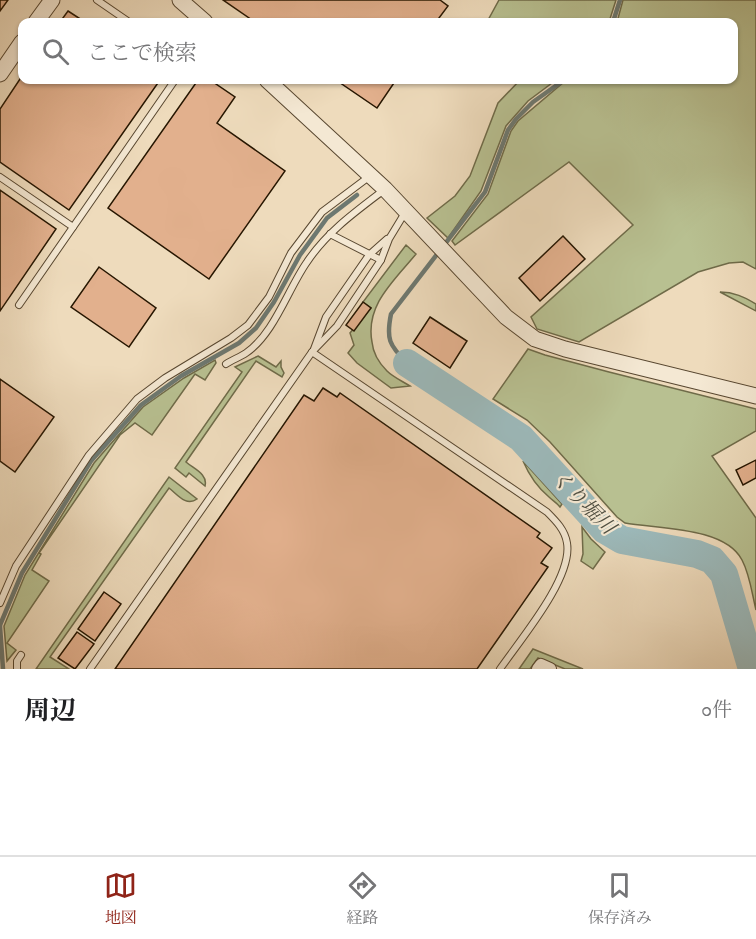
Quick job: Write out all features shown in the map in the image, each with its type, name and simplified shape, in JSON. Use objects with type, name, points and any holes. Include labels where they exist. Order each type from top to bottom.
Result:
[{"type":"street","points":[[39,18],[52,0]]},
{"type":"street","points":[[180,0],[200,18]]},
{"type":"street","points":[[0,74],[18,48]]},
{"type":"street","points":[[271,84],[385,189],[506,317],[535,339],[565,349],[756,396]]},
{"type":"street","points":[[538,669],[541,665],[550,669]]},
{"type":"lane","points":[[98,0],[123,18]]},
{"type":"lane","points":[[20,305],[173,84]]},
{"type":"lane","points":[[0,603],[16,566],[89,455],[130,407],[165,378],[248,325],[269,297],[291,253],[322,212],[371,176]]},
{"type":"lane","points":[[0,177],[74,227]]},
{"type":"lane","points":[[226,364],[247,353],[263,338],[307,262],[339,224],[385,189]]},
{"type":"lane","points":[[90,669],[312,352],[337,326],[381,260],[389,238],[406,211]]},
{"type":"lane","points":[[330,234],[381,260]]},
{"type":"lane","points":[[312,352],[326,317],[369,255],[389,238]]},
{"type":"lane","points":[[312,352],[547,512],[560,526],[567,543],[567,562],[557,586],[500,669]]},
{"type":"lane","points":[[17,669],[16,661],[21,656]]},
{"type":"green space","points":[[499,0],[616,0],[610,18],[489,18]]},
{"type":"green space","points":[[623,0],[756,0],[756,269],[743,262],[729,263],[698,272],[579,342],[537,329],[531,317],[633,225],[569,162],[455,245],[452,241],[488,194],[511,131],[518,121],[562,84],[738,84],[738,18],[618,18]]},
{"type":"green space","points":[[516,84],[551,84],[528,101],[506,126],[481,191],[448,238],[427,218],[455,196],[470,176],[498,103]]},
{"type":"green space","points":[[406,245],[416,254],[383,294],[373,316],[371,329],[375,354],[379,361],[389,373],[410,386],[391,388],[357,363],[348,353],[354,345],[350,333],[371,308],[363,302]]},
{"type":"green space","points":[[720,292],[747,299],[756,304],[756,311]]},
{"type":"green space","points":[[528,349],[756,409],[756,431],[712,456],[756,518],[756,610],[747,572],[742,560],[733,549],[721,541],[690,531],[625,523],[527,420],[493,399]]},
{"type":"green space","points":[[258,356],[276,367],[281,361],[284,373],[282,377],[256,361],[186,462],[202,475],[205,486],[189,473],[186,477],[175,468],[242,372],[235,367]]},
{"type":"green space","points":[[215,360],[216,363],[205,380],[195,374],[152,435],[135,423],[120,435],[39,553],[41,554],[32,570],[49,581],[7,643],[16,650],[7,661],[4,626],[25,575],[94,463],[143,407],[184,378]]},
{"type":"green space","points":[[523,461],[562,504],[560,507],[537,485]]},
{"type":"green space","points":[[169,477],[197,499],[185,501],[169,488],[50,657],[69,669],[36,669]]},
{"type":"green space","points":[[582,527],[605,552],[593,569],[581,561]]},
{"type":"green space","points":[[533,649],[583,669],[565,669],[538,658],[530,669],[519,669]]},
{"type":"building","points":[[0,0],[8,0],[0,11]]},
{"type":"building","points":[[223,0],[440,0],[448,6],[439,18],[249,18]]},
{"type":"building","points":[[68,11],[79,18],[63,18]]},
{"type":"building","points":[[18,82],[18,84],[157,84],[69,210],[0,162],[0,109]]},
{"type":"building","points":[[195,84],[216,84],[235,97],[217,123],[285,171],[209,279],[108,208]]},
{"type":"building","points":[[342,84],[393,84],[377,108]]},
{"type":"building","points":[[0,190],[56,229],[0,311]]},
{"type":"building","points":[[563,236],[585,259],[540,301],[519,278]]},
{"type":"building","points":[[99,267],[156,308],[129,347],[71,307]]},
{"type":"building","points":[[363,302],[371,308],[354,331],[346,325]]},
{"type":"building","points":[[430,317],[467,341],[450,368],[413,343]]},
{"type":"building","points":[[0,379],[54,417],[15,472],[0,461]]},
{"type":"building","points":[[323,388],[337,397],[340,393],[540,533],[537,537],[552,548],[541,563],[548,567],[477,669],[115,669],[304,395],[314,401]]},
{"type":"building","points":[[756,460],[756,478],[743,485],[736,470]]},
{"type":"building","points":[[104,592],[121,604],[95,641],[78,629]]},
{"type":"building","points":[[77,632],[94,644],[75,669],[58,658]]},
{"type":"waterway","points":[[614,18],[620,0]]},
{"type":"waterway","points":[[407,363],[390,341],[391,314],[485,192],[508,130],[516,119],[533,102],[558,84]]},
{"type":"waterway","points":[[0,625],[22,573],[91,461],[141,405],[181,376],[239,343],[256,328],[274,302],[300,255],[327,218],[357,195]]},
{"type":"waterway","name":"くり堀川","points":[[407,363],[521,438],[605,530],[622,540],[697,554],[712,560],[724,574],[752,669]]},
{"type":"waterway","points":[[0,626],[3,669]]}]
